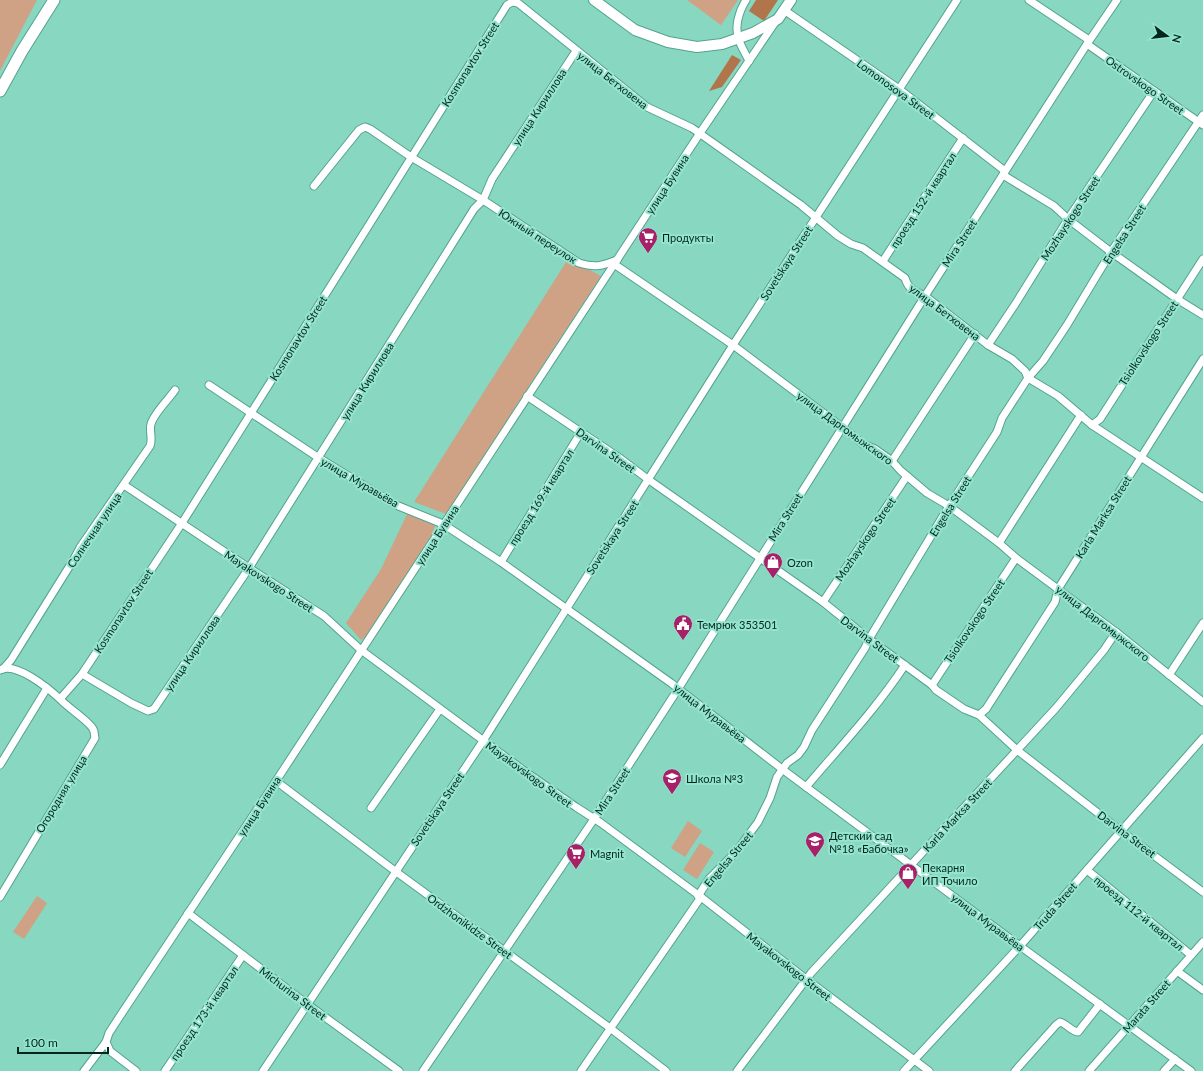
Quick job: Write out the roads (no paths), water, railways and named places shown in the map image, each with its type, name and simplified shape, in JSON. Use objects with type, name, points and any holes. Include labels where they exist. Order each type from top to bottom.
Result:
[{"type":"main road","points":[[0,91],[22,51],[54,0]]},
{"type":"street","points":[[594,0],[636,30],[668,42],[697,47],[714,46],[738,39],[753,33],[778,19]]},
{"type":"street","points":[[746,0],[739,13],[737,27],[738,39],[749,61]]},
{"type":"street","name":"улица Бувина","points":[[84,1071],[106,1042],[109,1033],[700,133],[791,0]]},
{"type":"street","name":"Sovetskaya Street","points":[[263,1071],[483,740],[649,480],[733,345],[957,0]]},
{"type":"street","name":"Ostrovskogo Street","points":[[1029,0],[1200,124]]},
{"type":"street","name":"Mira Street","points":[[422,1071],[594,819],[678,689],[925,296],[1088,42],[1117,0]]},
{"type":"street","name":"улица Бетховена","points":[[512,2],[518,3],[647,107],[700,133],[801,205],[838,236],[851,244],[863,248],[883,261],[905,278],[907,285],[916,292],[925,296],[988,345],[1012,359],[1024,371],[1028,378],[1058,396],[1092,425],[1203,498]]},
{"type":"street","name":"Kosmonavtov Street","points":[[60,700],[82,674],[182,523],[507,5],[512,2]]},
{"type":"street","name":"Lomonosova Street","points":[[784,10],[899,90],[962,138],[1004,173],[1054,206],[1068,219],[1111,252],[1177,299],[1203,315]]},
{"type":"street","name":"улица Кириллова","points":[[82,674],[131,704],[148,711],[154,709],[249,568],[474,209],[483,200],[492,179],[576,51]]},
{"type":"street","name":"Mozhayskogo Street","points":[[988,345],[1068,219],[1154,91]]},
{"type":"street","name":"Engelsa Street","points":[[581,1071],[709,879],[736,852],[758,822],[782,769],[787,763],[798,755],[804,747],[812,730],[865,648],[949,506],[998,432],[1002,418],[1028,378],[1044,361],[1068,325],[1111,252],[1200,124],[1203,114]]},
{"type":"street","name":"Южный переулок","points":[[314,186],[359,130],[365,127],[483,200],[579,264],[600,266],[616,262]]},
{"type":"street","name":"проезд 152-й квартал","points":[[883,261],[962,138]]},
{"type":"street","name":"Tsiolkovskogo Street","points":[[1092,425],[1100,419],[1203,260]]},
{"type":"street","name":"улица Даргомыжского","points":[[616,262],[733,345],[863,444],[875,449],[892,461],[901,471],[927,493],[949,506],[999,543],[1016,558],[1116,632],[1203,702]]},
{"type":"street","points":[[892,461],[975,334]]},
{"type":"street","name":"Karla Marksa Street","points":[[980,715],[986,709],[1055,602],[1058,589],[1203,359]]},
{"type":"street","name":"улица Муравьёва","points":[[209,385],[318,458],[396,505],[444,524],[567,608],[678,689],[782,769],[1020,946],[1191,1071]]},
{"type":"street","name":"Солнечная улица","points":[[1,669],[11,660],[81,546],[150,446],[152,442],[151,424],[154,417],[176,390]]},
{"type":"street","name":"Darvina Street","points":[[527,396],[621,458],[649,480],[823,602],[869,639],[932,685],[936,690],[964,709],[980,715],[1017,750],[1121,831],[1203,892]]},
{"type":"street","points":[[999,543],[1081,415]]},
{"type":"street","name":"проезд 169-й квартал","points":[[501,562],[581,432]]},
{"type":"street","name":"Mozhayskogo Street","points":[[823,602],[907,476]]},
{"type":"street","name":"Mayakovskogo Street","points":[[124,485],[324,616],[361,650],[540,783],[594,819],[699,896],[806,979],[929,1071]]},
{"type":"street","name":"Tsiolkovskogo Street","points":[[932,685],[1016,558]]},
{"type":"street","points":[[1169,675],[1203,623]]},
{"type":"street","name":"Karla Marksa Street","points":[[737,1071],[806,979],[1085,674],[1116,632]]},
{"type":"street","points":[[806,787],[874,707],[894,682],[905,665]]},
{"type":"street","name":"Огородняя улица","points":[[0,898],[94,738],[94,731],[90,724],[73,712],[36,679],[13,670],[1,669]]},
{"type":"street","points":[[0,765],[47,688]]},
{"type":"street","points":[[371,808],[440,709]]},
{"type":"street","name":"Truda Street","points":[[904,1071],[1020,946],[1203,738]]},
{"type":"street","name":"Ordzhonikidze Street","points":[[276,780],[395,871],[610,1028],[666,1071]]},
{"type":"street","name":"проезд 112-й квартал","points":[[1086,870],[1191,955]]},
{"type":"street","name":"Michurina Street","points":[[188,913],[307,1004],[400,1071]]},
{"type":"street","name":"Marata Street","points":[[1089,1071],[1203,942]]},
{"type":"street","name":"проезд 173-й квартал","points":[[165,1071],[242,955]]},
{"type":"street","points":[[1177,971],[1203,990]]},
{"type":"street","points":[[1014,1071],[1056,1025],[1060,1022],[1078,1032],[1100,1004]]},
{"type":"street","points":[[106,1042],[110,1051],[136,1071]]},
{"type":"street","points":[[1164,1071],[1175,1059]]},
{"type":"place","name":"Продукты","points":[[648,254]]},
{"type":"place","name":"Ozon","points":[[773,579]]},
{"type":"place","name":"Темрюк 353501","points":[[683,641]]},
{"type":"place","name":"Школа №3","points":[[672,795]]},
{"type":"place","name":"Детский сад №18 «Бабочка»","points":[[815,858]]},
{"type":"place","name":"Magnit","points":[[576,870]]},
{"type":"place","name":"Пекарня ИП Точило","points":[[908,890]]}]
